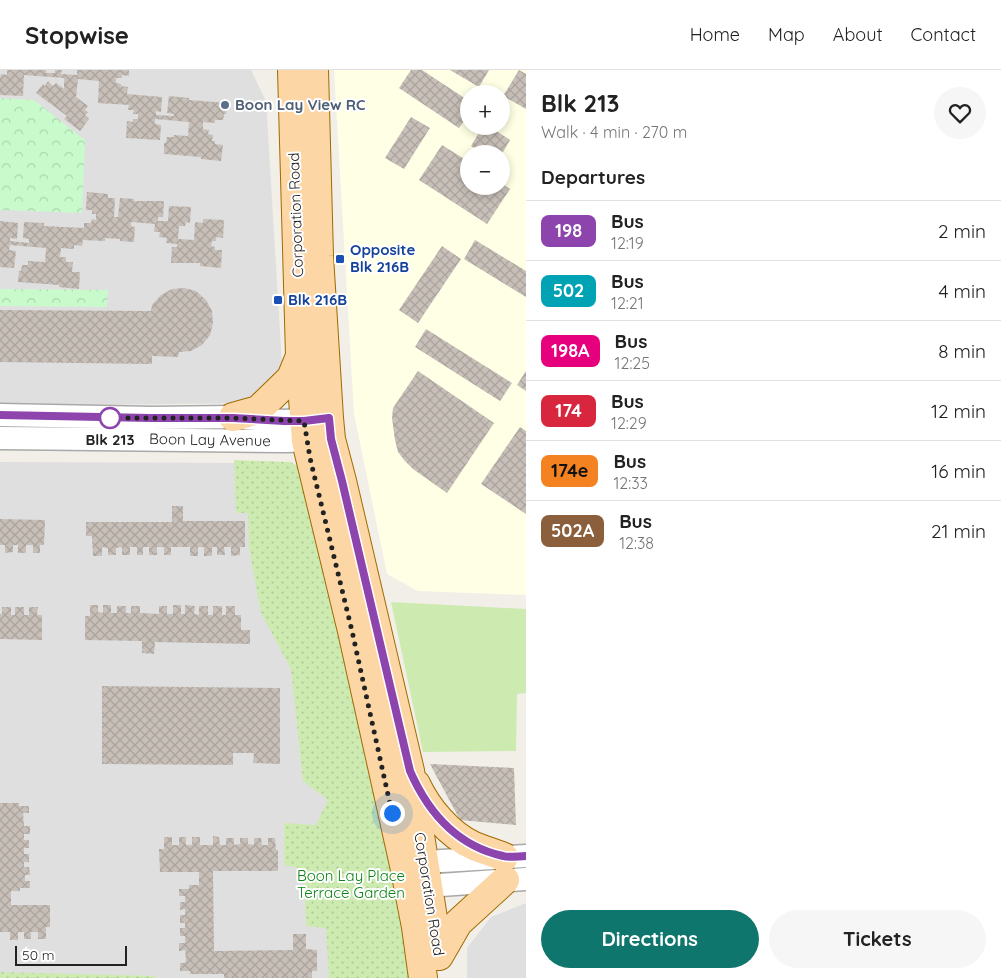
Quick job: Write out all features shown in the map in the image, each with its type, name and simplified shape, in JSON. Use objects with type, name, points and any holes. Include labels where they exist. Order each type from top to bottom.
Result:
[{"type":"main road","name":"Corporation Road","points":[[303,74],[294,161],[300,356],[317,430],[352,631],[440,967]]},
{"type":"main road","name":"Corporation Road","points":[[303,74],[319,256],[317,430],[342,481],[410,771],[416,874],[417,934],[423,978]]},
{"type":"main road","points":[[233,418],[258,410],[291,378],[300,356]]},
{"type":"main road","points":[[410,771],[420,793],[445,826],[473,846],[515,868],[458,923],[440,967]]},
{"type":"street","name":"Boon Lay Avenue","points":[[0,415],[233,418],[317,430]]},
{"type":"street","name":"Boon Lay Avenue","points":[[0,438],[317,430]]},
{"type":"street","points":[[416,874],[515,868]]},
{"type":"shaded area","points":[[0,70],[251,70],[266,101],[283,381],[262,403],[0,406]]},
{"type":"shaded area","points":[[334,70],[526,70],[526,595],[418,591],[387,574],[354,414]]},
{"type":"shaded area","points":[[0,462],[264,463],[392,978],[0,978]]},
{"type":"shaded area","points":[[526,903],[526,978],[467,978],[467,948],[491,917]]},
{"type":"green space","points":[[0,98],[34,100],[85,140],[82,213],[0,210]]},
{"type":"green space","points":[[0,289],[108,290],[107,307],[0,306]]},
{"type":"green space","name":"Boon Lay Place Terrace Garden","points":[[234,460],[291,462],[309,473],[372,767],[412,978],[329,978],[326,928],[306,926],[304,869],[284,865],[284,823],[316,825],[328,800],[303,781],[291,669],[261,613],[249,547],[248,513],[236,513]]},
{"type":"green space","points":[[391,602],[526,609],[526,693],[517,694],[516,751],[423,752]]},
{"type":"green space","points":[[0,972],[155,976],[155,978],[0,978]]},
{"type":"building","points":[[7,70],[46,70],[46,73],[55,73],[55,70],[62,70],[61,74],[77,75],[77,70],[129,70],[129,76],[122,75],[122,78],[116,78],[116,83],[128,87],[127,94],[162,97],[161,112],[156,111],[156,115],[174,116],[174,114],[167,113],[169,96],[189,98],[189,100],[227,103],[226,114],[224,114],[223,120],[215,120],[215,123],[203,122],[203,129],[209,130],[208,134],[213,135],[212,141],[215,141],[215,144],[223,145],[221,161],[201,159],[201,157],[164,154],[164,143],[166,143],[167,137],[174,137],[174,135],[188,136],[189,122],[155,119],[155,124],[161,125],[160,140],[126,138],[127,121],[133,122],[133,119],[138,119],[138,114],[133,114],[134,110],[128,110],[129,105],[98,103],[99,81],[78,79],[76,97],[88,106],[85,110],[88,112],[85,115],[89,119],[80,131],[64,119],[67,116],[36,93],[48,81],[53,86],[56,83],[64,89],[64,78],[24,75],[23,96],[0,95],[1,74],[7,75]]},
{"type":"building","points":[[411,70],[422,70],[460,95],[460,127],[459,128],[399,88]]},
{"type":"building","points":[[450,70],[489,70],[480,85],[476,85]]},
{"type":"building","points":[[519,70],[526,74],[526,109],[510,100],[510,85]]},
{"type":"building","points":[[411,117],[430,128],[404,169],[385,158]]},
{"type":"building","points":[[478,135],[502,135],[510,140],[507,145],[472,145]]},
{"type":"building","points":[[442,145],[460,156],[460,195],[506,195],[487,224],[419,180]]},
{"type":"building","points":[[87,192],[108,194],[108,198],[115,198],[114,217],[118,217],[120,198],[134,199],[134,201],[164,201],[163,217],[158,217],[158,221],[168,221],[169,206],[191,207],[190,223],[186,222],[185,226],[179,226],[178,239],[194,240],[195,222],[203,223],[203,219],[224,220],[223,238],[216,237],[216,241],[212,241],[211,246],[215,247],[215,250],[222,250],[221,268],[200,266],[200,263],[171,263],[172,247],[177,247],[177,244],[166,243],[167,238],[159,237],[160,232],[154,232],[155,224],[131,222],[131,226],[135,227],[134,242],[105,238],[105,241],[83,240],[82,246],[74,245],[74,249],[61,248],[60,257],[66,257],[66,262],[73,262],[72,272],[80,272],[79,289],[59,287],[59,285],[18,282],[19,271],[21,271],[22,265],[28,265],[28,261],[45,262],[46,248],[10,245],[9,250],[16,251],[14,268],[0,267],[0,221],[18,223],[17,239],[10,238],[10,241],[29,243],[29,239],[23,238],[24,222],[44,223],[44,226],[84,228],[84,223],[91,223],[92,219],[96,220],[96,214],[92,214],[92,210],[86,210]]},
{"type":"building","points":[[475,240],[526,271],[526,297],[464,259]]},
{"type":"building","points":[[442,246],[461,259],[418,323],[399,310]]},
{"type":"building","points":[[184,288],[196,291],[206,300],[212,311],[213,323],[210,335],[202,345],[191,351],[179,352],[178,357],[152,356],[152,364],[0,362],[0,310],[151,311],[152,305],[161,295],[172,289]]},
{"type":"building","points":[[426,329],[512,383],[500,401],[415,347]]},
{"type":"building","points":[[418,371],[494,423],[447,493],[413,469],[405,461],[398,452],[395,440],[392,418],[393,408]]},
{"type":"building","points":[[526,371],[526,391],[517,385]]},
{"type":"building","points":[[520,427],[526,431],[526,514],[481,484]]},
{"type":"building","points":[[172,506],[183,506],[183,521],[245,521],[245,547],[240,547],[240,555],[231,556],[231,547],[224,547],[225,555],[217,555],[217,547],[212,547],[212,556],[204,556],[204,547],[198,547],[198,556],[190,556],[190,547],[171,547],[171,555],[164,555],[164,547],[157,547],[157,555],[149,555],[149,547],[143,547],[143,555],[137,555],[137,547],[130,547],[130,555],[122,555],[122,547],[116,548],[116,555],[108,555],[108,548],[102,547],[102,556],[93,556],[92,536],[86,536],[86,522],[172,522]]},
{"type":"building","points":[[0,519],[45,520],[44,545],[40,545],[40,553],[33,553],[33,545],[26,545],[26,553],[18,553],[18,545],[13,545],[13,552],[5,553],[5,545],[0,545]]},
{"type":"building","points":[[90,605],[98,605],[98,612],[103,613],[103,605],[111,605],[111,613],[117,613],[117,606],[126,606],[126,613],[131,613],[131,606],[140,606],[140,613],[159,614],[159,606],[167,606],[167,614],[173,614],[173,605],[181,605],[181,614],[185,614],[185,605],[195,606],[194,614],[199,615],[199,606],[208,606],[208,615],[213,615],[213,606],[222,606],[222,615],[226,615],[226,606],[235,606],[235,615],[241,615],[241,630],[250,630],[250,644],[155,642],[154,654],[142,653],[142,641],[85,640],[85,616],[90,616]]},
{"type":"building","points":[[2,607],[11,607],[11,615],[15,615],[15,607],[24,607],[24,615],[29,615],[29,607],[38,607],[37,615],[42,615],[42,640],[0,639],[0,614],[2,614]]},
{"type":"building","points":[[102,686],[280,688],[280,764],[253,763],[254,753],[233,753],[233,765],[102,764]]},
{"type":"building","points":[[430,764],[514,768],[516,825],[460,820]]},
{"type":"building","points":[[0,803],[19,803],[19,806],[29,806],[29,813],[23,813],[24,826],[30,826],[30,834],[24,834],[24,840],[29,840],[29,848],[24,848],[24,854],[29,854],[29,862],[24,862],[24,867],[29,867],[30,875],[25,875],[25,881],[30,881],[30,888],[20,888],[20,891],[11,891],[11,905],[50,905],[50,927],[46,927],[46,939],[38,939],[38,932],[31,932],[31,939],[24,939],[24,932],[18,932],[18,940],[10,940],[10,932],[0,932]]},
{"type":"building","points":[[213,836],[219,837],[220,845],[226,845],[226,838],[234,838],[234,845],[240,844],[240,838],[248,838],[248,844],[254,845],[254,838],[261,838],[262,845],[268,845],[268,838],[275,838],[276,850],[278,850],[278,871],[213,871],[214,951],[293,950],[293,934],[306,934],[306,949],[317,950],[317,971],[312,971],[312,978],[224,978],[224,974],[190,974],[190,971],[180,971],[180,963],[185,963],[186,960],[185,950],[179,951],[179,943],[185,943],[185,936],[180,936],[180,928],[185,928],[185,923],[180,923],[180,915],[185,915],[185,909],[180,910],[180,902],[185,902],[185,896],[179,896],[179,889],[189,889],[189,885],[199,885],[199,872],[160,872],[159,849],[164,849],[164,837],[172,837],[172,845],[179,845],[179,837],[186,837],[186,845],[192,845],[192,837],[200,837],[200,845],[213,845]]},
{"type":"bus line","name":"198","points":[[0,415],[233,418],[284,421],[329,418],[334,454],[410,771],[420,793],[445,826],[473,846],[504,857],[526,856]]},
{"type":"place","name":"Boon Lay View RC","points":[[225,105]]},
{"type":"place","name":"Opposite Blk 216B","points":[[340,259]]},
{"type":"place","name":"Blk 216B","points":[[278,300]]},
{"type":"place","name":"Blk 213","points":[[110,418]]},
{"type":"route","points":[[110,418],[233,418],[304,421],[306,441],[352,631],[392,813]]}]
